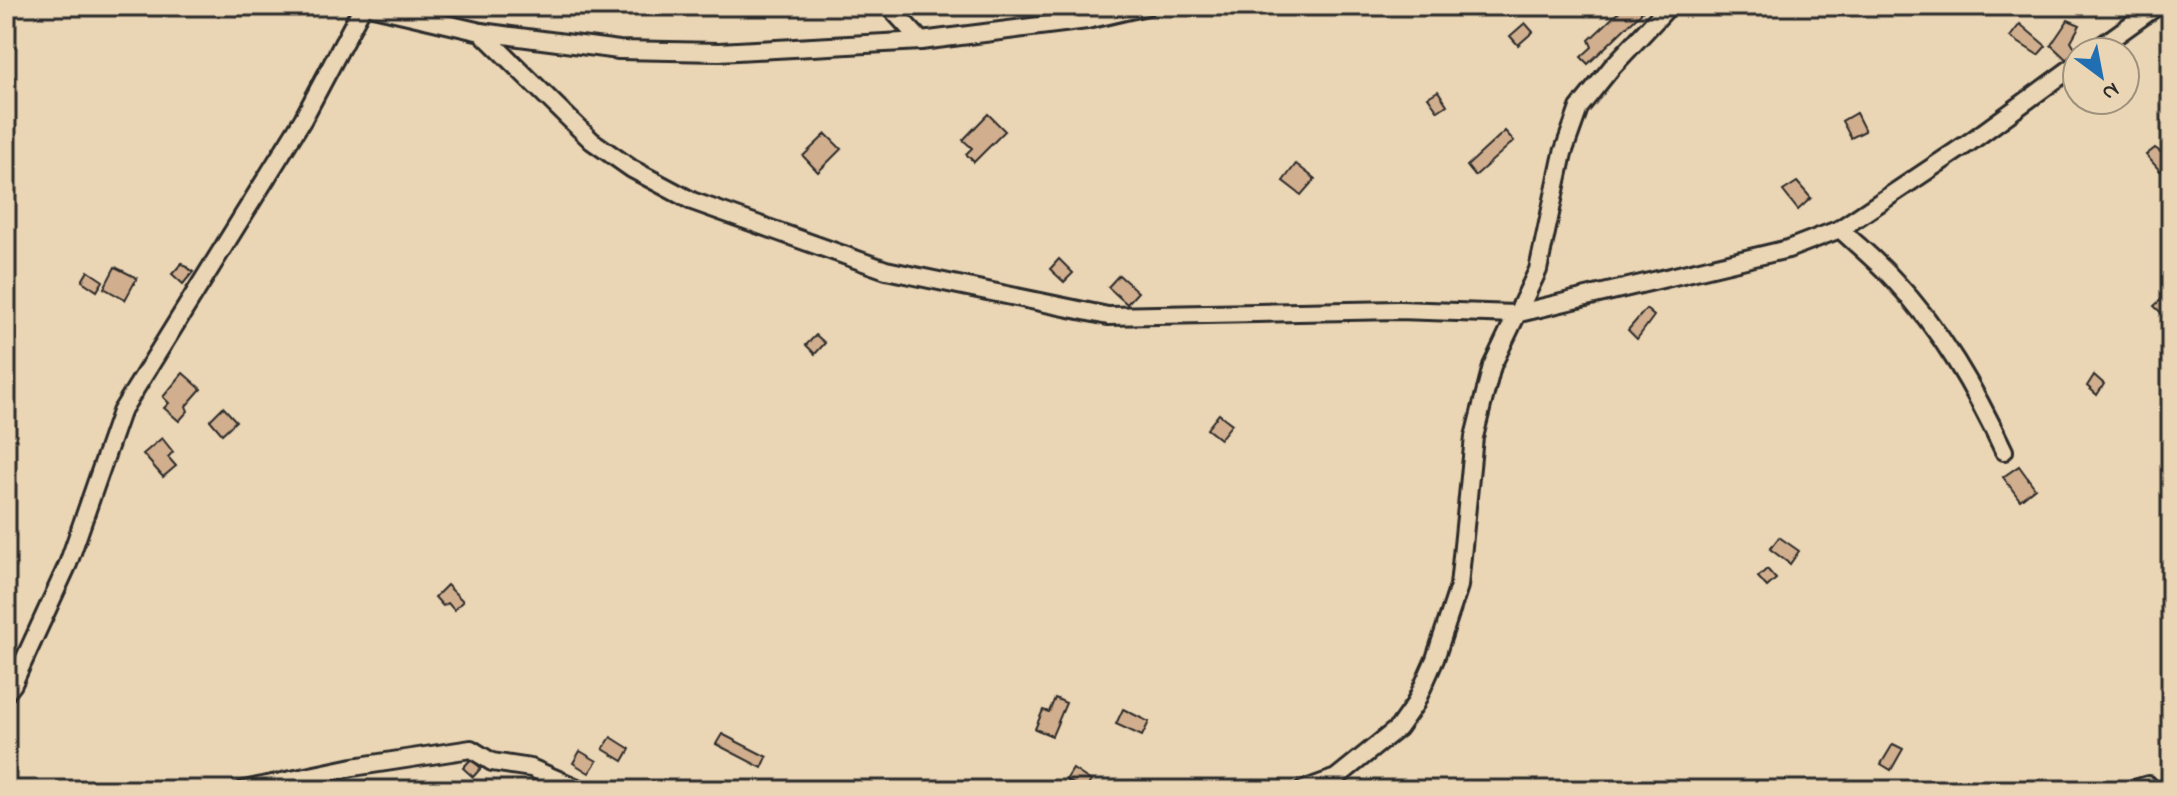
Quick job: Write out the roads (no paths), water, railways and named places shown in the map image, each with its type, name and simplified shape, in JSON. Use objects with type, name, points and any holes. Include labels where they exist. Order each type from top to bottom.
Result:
[{"type":"street","points":[[6,693],[13,684],[68,564],[121,412],[303,119],[363,6]]},
{"type":"street","points":[[369,6],[481,32],[619,50],[719,52],[921,41],[1087,20],[1147,6]]},
{"type":"street","points":[[889,6],[921,41]]},
{"type":"street","points":[[1303,790],[1336,778],[1398,728],[1415,704],[1435,659],[1459,586],[1474,437],[1492,366],[1538,270],[1563,153],[1579,108],[1669,6]]},
{"type":"street","points":[[2115,36],[2157,6]]},
{"type":"street","points":[[481,32],[592,141],[632,169],[692,201],[886,270],[1108,316],[1399,310],[1515,314],[1788,249],[1840,229],[1970,142],[2061,76]]},
{"type":"street","points":[[1840,229],[1894,280],[1941,336],[1979,397],[2004,451]]},
{"type":"street","points":[[244,790],[353,767],[471,749],[492,762],[531,768],[582,790]]},
{"type":"street","points":[[2131,790],[2148,785],[2153,790]]}]
